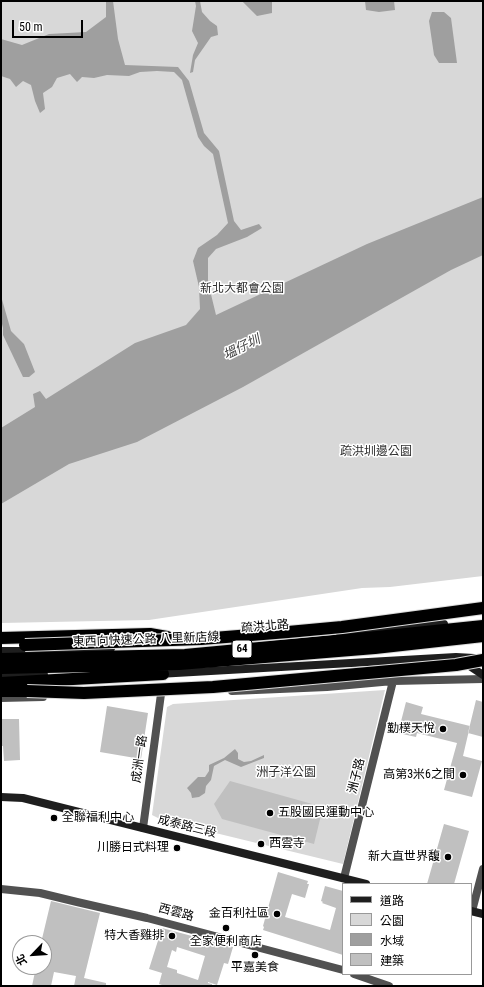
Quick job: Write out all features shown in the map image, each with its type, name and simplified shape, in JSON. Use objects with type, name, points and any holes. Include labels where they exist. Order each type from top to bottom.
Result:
[{"type":"highway","points":[[1,645],[201,639],[342,627],[483,608]]},
{"type":"highway","name":"東西向快速公路 八里新店線","points":[[1,659],[185,654],[483,626]]},
{"type":"highway","points":[[1,638],[150,634],[168,637],[188,644]]},
{"type":"highway","name":"東西向快速公路 八里新店線","points":[[1,668],[179,664],[375,648],[483,636]]},
{"type":"highway","points":[[1,691],[84,692],[213,687],[456,665],[483,660]]},
{"type":"highway","points":[[1,683],[163,674]]},
{"type":"street","name":"疏洪北路","points":[[1,651],[54,651],[205,644],[483,621]]},
{"type":"street","points":[[456,657],[483,675]]},
{"type":"street","points":[[1,676],[163,674],[456,657],[483,660]]},
{"type":"street","points":[[1,698],[161,694],[327,687],[393,680],[483,679]]},
{"type":"street","name":"洲子路","points":[[344,878],[393,680]]},
{"type":"street","name":"成洲一路","points":[[143,828],[161,694]]},
{"type":"street","name":"成泰路三段","points":[[1,797],[23,798],[362,883]]},
{"type":"street","points":[[472,908],[483,869]]},
{"type":"street","name":"西雲路","points":[[1,889],[40,893],[125,913],[342,970]]},
{"type":"street","points":[[472,911],[483,914]]},
{"type":"street","points":[[357,975],[389,986]]},
{"type":"green space","name":"新北大都會公園","points":[[1,1],[483,1],[483,576],[390,587],[362,588],[149,620],[1,623]]},
{"type":"green space","name":"洲子洋公園","points":[[385,690],[343,864],[162,820],[152,815],[167,707],[173,704]]},
{"type":"water","name":"塭仔圳","points":[[106,1],[113,1],[118,39],[125,65],[178,67],[189,81],[204,133],[219,151],[234,221],[241,230],[259,224],[262,228],[247,237],[216,249],[208,258],[208,282],[216,315],[367,244],[483,197],[483,255],[451,270],[243,387],[137,442],[69,464],[1,504],[1,428],[35,407],[33,394],[40,391],[46,399],[135,343],[186,325],[200,309],[199,287],[193,261],[198,248],[217,235],[228,223],[213,154],[204,146],[198,137],[182,80],[174,72],[157,71],[140,72],[129,76],[107,75],[94,78],[82,77],[77,82],[70,74],[57,78],[52,87],[43,93],[45,109],[40,113],[31,85],[23,81],[16,87],[10,79],[1,76],[1,39],[22,45],[49,34],[86,32],[106,17]]},
{"type":"water","points":[[195,1],[200,1],[202,12],[217,26],[218,35],[211,37],[195,60],[193,72],[190,73],[193,55],[198,43],[192,31],[196,6]]},
{"type":"water","points":[[242,1],[272,1],[272,13],[257,16]]},
{"type":"water","points":[[365,1],[394,1],[395,10],[379,12],[366,10]]},
{"type":"water","points":[[432,12],[444,12],[451,18],[457,63],[439,63],[434,55],[429,21]]},
{"type":"water","points":[[1,296],[11,331],[24,344],[35,372],[29,377],[23,377],[3,335],[1,320]]},
{"type":"water","points":[[235,749],[238,753],[238,759],[244,762],[251,761],[264,755],[264,758],[241,767],[225,760],[214,766],[211,780],[206,786],[205,793],[199,797],[192,798],[191,793],[187,788],[198,777],[205,777],[209,771],[209,765],[224,758]]},
{"type":"building","name":"勤樸天悅","points":[[476,700],[483,702],[483,737],[468,733]]},
{"type":"building","points":[[406,702],[423,707],[421,714],[470,726],[463,756],[482,761],[472,797],[444,790],[457,743],[417,733],[416,737],[398,733]]},
{"type":"building","points":[[107,706],[148,713],[141,759],[100,752]]},
{"type":"building","points":[[1,719],[19,719],[20,760],[4,761],[3,746],[1,746]]},
{"type":"building","name":"五股國民運動中心","points":[[230,781],[323,807],[314,844],[222,819],[214,804]]},
{"type":"building","name":"新大直世界馥","points":[[444,824],[469,831],[454,883],[427,883]]},
{"type":"building","name":"金百利社區","points":[[278,872],[308,881],[307,884],[309,884],[305,898],[292,894],[285,917],[330,930],[336,908],[322,903],[323,902],[321,901],[325,886],[342,891],[342,955],[263,930]]},
{"type":"building","points":[[51,901],[100,913],[84,978],[106,983],[106,986],[74,986],[76,976],[54,972],[51,986],[32,986],[34,975],[52,975],[52,935],[43,935]]},
{"type":"building","points":[[162,928],[233,947],[228,964],[224,963],[217,985],[208,982],[212,984],[212,986],[165,986],[159,984],[162,973],[149,969]],"holes":[[[177,947],[205,956],[198,980],[177,973],[177,970],[167,967],[172,950],[176,952]]]},
{"type":"place","name":"勤樸天悅","points":[[443,729]]},
{"type":"place","name":"高第3米6之間","points":[[463,775]]},
{"type":"place","name":"五股國民運動中心","points":[[270,813]]},
{"type":"place","name":"全聯福利中心","points":[[54,818]]},
{"type":"place","name":"西雲寺","points":[[261,844]]},
{"type":"place","name":"川勝日式料理","points":[[177,848]]},
{"type":"place","name":"新大直世界馥","points":[[448,857]]},
{"type":"place","name":"金百利社區","points":[[277,914]]},
{"type":"place","name":"全家便利商店","points":[[226,928]]},
{"type":"place","name":"特大香雞排","points":[[172,936]]},
{"type":"place","name":"平嘉美食","points":[[255,955]]},
{"type":"park label","name":"疏洪圳邊公園","points":[[376,452]]}]
